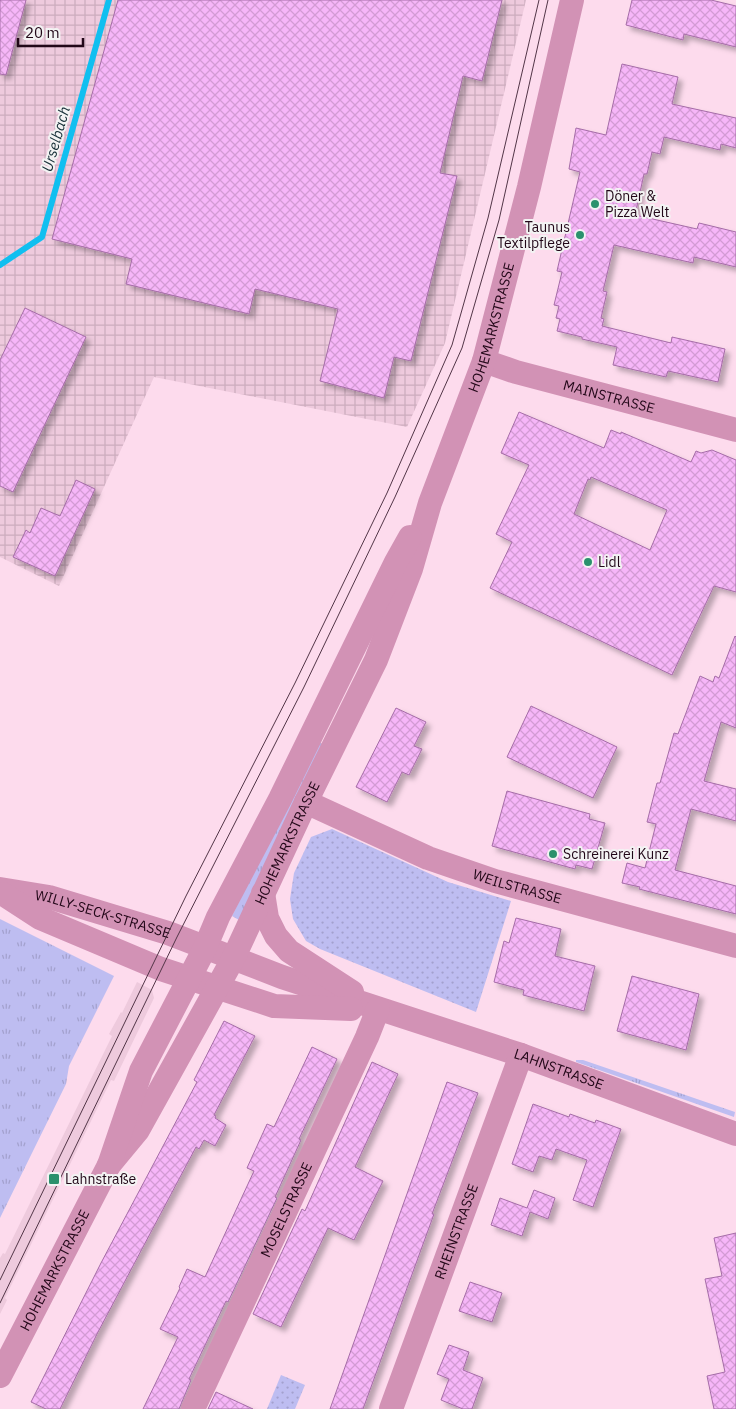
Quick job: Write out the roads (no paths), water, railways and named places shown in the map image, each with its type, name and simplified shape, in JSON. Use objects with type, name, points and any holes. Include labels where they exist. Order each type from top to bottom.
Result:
[{"type":"street","name":"HOHEMARKSTRASSE","points":[[109,1165],[138,1130],[233,959],[306,802],[376,660],[410,569],[430,503],[484,361],[529,187],[572,0]]},
{"type":"street","name":"MAINSTRASSE","points":[[484,361],[516,372],[736,430]]},
{"type":"street","name":"HOHEMARKSTRASSE","points":[[0,1376],[109,1165],[141,1071],[289,781],[396,562],[430,503]]},
{"type":"street","name":"WEILSTRASSE","points":[[306,802],[428,858],[495,881],[736,946]]},
{"type":"street","name":"WILLY-SECK-STRASSE","points":[[0,891],[49,897],[168,933],[205,948]]},
{"type":"street","name":"WILLY-SECK-STRASSE","points":[[0,891],[40,918],[152,966],[189,978]]},
{"type":"street","name":"LAHNSTRASSE","points":[[263,893],[267,918],[276,936],[289,951],[378,1010]]},
{"type":"street","name":"LAHNSTRASSE","points":[[205,948],[378,1010],[521,1055],[736,1134]]},
{"type":"street","name":"LAHNSTRASSE","points":[[189,978],[274,1006],[378,1010]]},
{"type":"street","name":"MOSELSTRASSE","points":[[193,1409],[378,1010]]},
{"type":"street","name":"RHEINSTRASSE","points":[[391,1409],[521,1055]]},
{"type":"waterway","name":"Urselbach","points":[[0,265],[42,237],[109,0]]},
{"type":"tram line","points":[[0,1280],[186,896],[295,683],[387,493],[452,345],[488,218],[539,0]]},
{"type":"tram line","points":[[0,1303],[177,937],[304,687],[395,497],[462,348],[499,220],[548,0]]},
{"type":"place","name":"Döner & Pizza Welt","points":[[595,204]]},
{"type":"place","name":"Taunus Textilpflege","points":[[580,235]]},
{"type":"place","name":"Lidl","points":[[588,562]]},
{"type":"place","name":"Schreinerei Kunz","points":[[553,854]]},
{"type":"place","name":"Lahnstraße","points":[[54,1179]]}]
